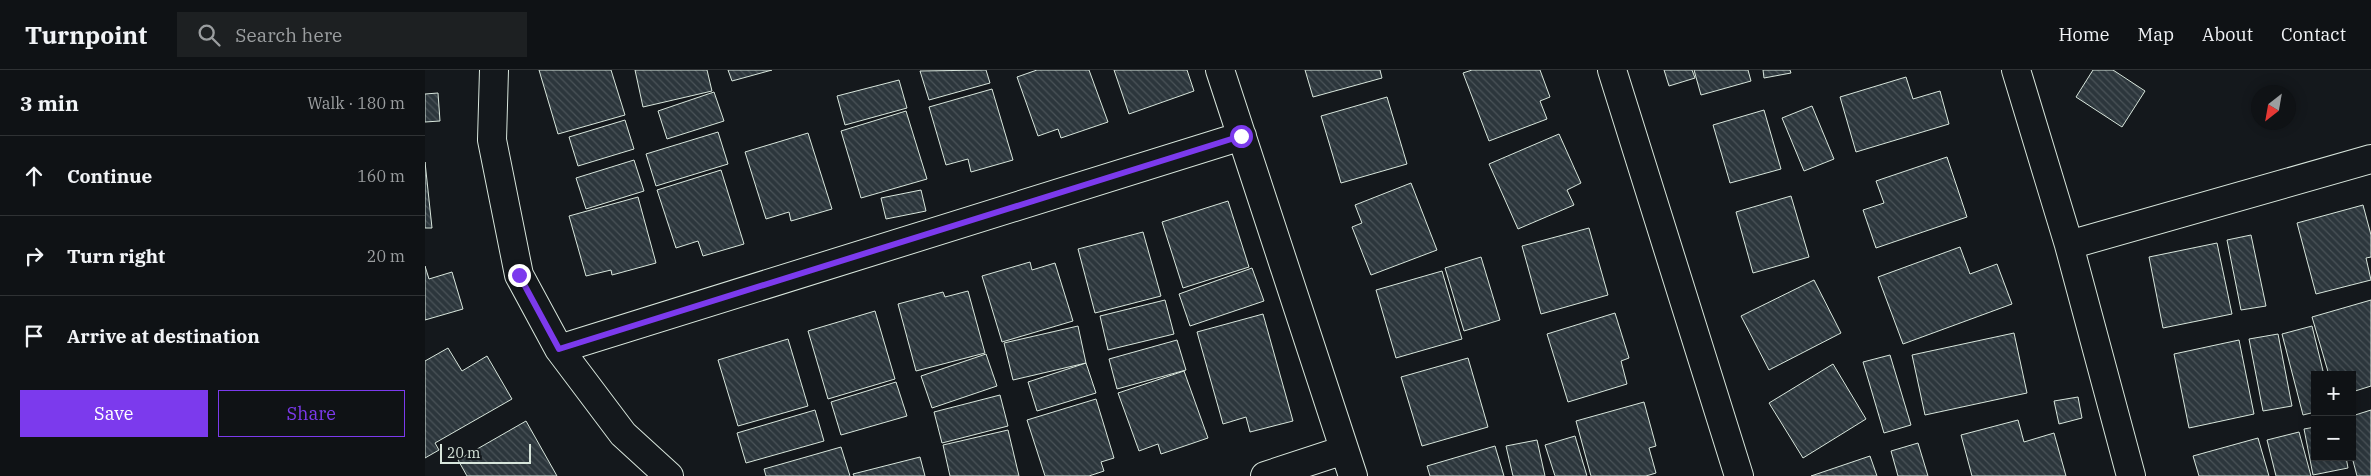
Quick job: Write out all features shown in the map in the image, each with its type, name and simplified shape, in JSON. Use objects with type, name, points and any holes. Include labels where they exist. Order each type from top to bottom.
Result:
[{"type":"street","points":[[494,70],[492,140],[519,275],[559,349],[623,434],[669,476]]},
{"type":"street","points":[[1220,70],[1353,476]]},
{"type":"street","points":[[1612,70],[1739,476]]},
{"type":"street","points":[[2016,70],[2069,244],[2131,476]]},
{"type":"street","points":[[559,349],[1241,136]]},
{"type":"street","points":[[2069,244],[2371,159]]},
{"type":"street","points":[[1265,476],[1344,450]]},
{"type":"building","points":[[539,70],[611,70],[625,115],[558,134]]},
{"type":"building","points":[[635,70],[707,70],[712,91],[643,107]]},
{"type":"building","points":[[728,70],[772,70],[732,81]]},
{"type":"building","points":[[986,70],[990,83],[929,100],[920,71]]},
{"type":"building","points":[[1037,70],[1089,70],[1108,122],[1061,138],[1058,129],[1038,136],[1017,77]]},
{"type":"building","points":[[1114,70],[1187,70],[1194,91],[1129,114]]},
{"type":"building","points":[[1305,70],[1380,70],[1382,78],[1313,97]]},
{"type":"building","points":[[1472,70],[1540,70],[1550,97],[1540,101],[1547,119],[1489,141],[1463,73]]},
{"type":"building","points":[[1664,70],[1692,70],[1695,78],[1669,86]]},
{"type":"building","points":[[1694,70],[1748,70],[1751,81],[1701,95]]},
{"type":"building","points":[[1763,70],[1790,70],[1791,73],[1764,78]]},
{"type":"building","points":[[2093,70],[2113,70],[2145,91],[2122,127],[2076,97]]},
{"type":"building","points":[[1906,77],[1913,99],[1940,91],[1949,124],[1856,152],[1840,97]]},
{"type":"building","points":[[899,80],[907,108],[845,125],[837,96]]},
{"type":"building","points":[[992,89],[1013,160],[971,172],[968,159],[946,165],[929,107]]},
{"type":"building","points":[[714,92],[724,121],[667,139],[658,111]]},
{"type":"building","points":[[438,93],[440,121],[425,122],[425,94]]},
{"type":"building","points":[[1387,97],[1407,164],[1341,183],[1321,116]]},
{"type":"building","points":[[1812,106],[1834,159],[1804,171],[1782,118]]},
{"type":"building","points":[[1764,110],[1781,169],[1730,183],[1713,125]]},
{"type":"building","points":[[906,111],[927,179],[861,198],[841,131]]},
{"type":"building","points":[[625,120],[634,149],[578,166],[569,137]]},
{"type":"building","points":[[718,132],[728,164],[656,186],[646,154]]},
{"type":"building","points":[[808,133],[832,209],[791,221],[789,212],[766,219],[745,152]]},
{"type":"building","points":[[1559,134],[1581,183],[1567,190],[1574,205],[1518,229],[1489,164]]},
{"type":"building","points":[[1947,157],[1967,217],[1876,248],[1863,210],[1884,203],[1876,181]]},
{"type":"building","points":[[634,160],[644,191],[586,209],[576,178]]},
{"type":"building","points":[[425,162],[432,228],[425,228]]},
{"type":"building","points":[[721,170],[744,244],[703,256],[698,241],[676,248],[657,190]]},
{"type":"building","points":[[1411,183],[1437,250],[1371,275],[1352,227],[1362,223],[1355,205]]},
{"type":"building","points":[[921,190],[926,211],[886,219],[881,198]]},
{"type":"building","points":[[1791,196],[1809,257],[1753,273],[1736,212]]},
{"type":"building","points":[[638,197],[656,263],[612,275],[611,270],[586,276],[569,216]]},
{"type":"building","points":[[1228,201],[1249,267],[1183,288],[1162,222]]},
{"type":"building","points":[[2363,205],[2371,235],[2371,257],[2366,258],[2371,280],[2316,294],[2297,223]]},
{"type":"building","points":[[1589,228],[1608,295],[1541,314],[1522,246]]},
{"type":"building","points":[[1143,232],[1161,296],[1095,313],[1078,249]]},
{"type":"building","points":[[2251,235],[2266,306],[2241,310],[2227,240]]},
{"type":"building","points":[[2217,243],[2232,314],[2163,328],[2149,257]]},
{"type":"building","points":[[1960,247],[1970,274],[1997,264],[2012,304],[1903,344],[1878,277]]},
{"type":"building","points":[[1481,257],[1500,320],[1464,331],[1445,268]]},
{"type":"building","points":[[1030,262],[1032,270],[1055,263],[1073,321],[1002,342],[982,276]]},
{"type":"building","points":[[425,266],[429,279],[452,272],[463,309],[425,320]]},
{"type":"building","points":[[1252,268],[1264,301],[1190,326],[1179,294]]},
{"type":"building","points":[[1442,271],[1462,339],[1396,358],[1376,290]]},
{"type":"building","points":[[1814,280],[1841,333],[1769,370],[1741,316]]},
{"type":"building","points":[[968,291],[985,353],[916,371],[898,304],[943,292],[945,297]]},
{"type":"building","points":[[1165,300],[1174,334],[1108,350],[1100,316]]},
{"type":"building","points":[[2371,300],[2371,386],[2356,391],[2356,371],[2328,371],[2312,317]]},
{"type":"building","points":[[875,311],[895,379],[828,399],[808,331]]},
{"type":"building","points":[[1615,313],[1629,358],[1621,361],[1627,384],[1568,402],[1547,334]]},
{"type":"building","points":[[1263,314],[1293,421],[1250,432],[1246,417],[1223,424],[1197,332]]},
{"type":"building","points":[[1078,326],[1086,363],[1013,380],[1004,343]]},
{"type":"building","points":[[2312,326],[2323,371],[2311,371],[2311,413],[2303,415],[2282,334]]},
{"type":"building","points":[[2014,333],[2027,393],[1925,415],[1912,355]]},
{"type":"building","points":[[2278,334],[2292,406],[2263,411],[2249,339]]},
{"type":"building","points":[[788,339],[808,406],[738,426],[718,360]]},
{"type":"building","points":[[1177,340],[1186,370],[1117,389],[1109,359]]},
{"type":"building","points":[[2239,340],[2254,414],[2189,428],[2174,354]]},
{"type":"building","points":[[448,348],[462,371],[487,356],[512,399],[435,443],[439,450],[425,458],[425,361]]},
{"type":"building","points":[[986,354],[997,386],[932,408],[921,376]]},
{"type":"building","points":[[1890,355],[1911,425],[1884,433],[1863,362]]},
{"type":"building","points":[[1468,358],[1488,427],[1422,446],[1401,377]]},
{"type":"building","points":[[1086,363],[1096,393],[1037,411],[1028,382]]},
{"type":"building","points":[[1833,364],[1866,419],[1803,458],[1769,403]]},
{"type":"building","points":[[1184,371],[1208,438],[1161,454],[1158,444],[1139,451],[1118,393]]},
{"type":"building","points":[[896,382],[907,416],[841,435],[831,402]]},
{"type":"building","points":[[1000,395],[1008,426],[942,443],[934,412]]},
{"type":"building","points":[[2078,397],[2082,418],[2059,424],[2054,401]]},
{"type":"building","points":[[1096,399],[1114,458],[1101,462],[1104,471],[1089,476],[1045,476],[1027,420]]},
{"type":"building","points":[[1644,402],[1656,446],[1649,448],[1656,473],[1646,476],[1591,476],[1576,421]]},
{"type":"building","points":[[815,410],[824,441],[746,463],[737,433]]},
{"type":"building","points":[[2371,410],[2371,476],[2357,476],[2353,461],[2356,461],[2356,415]]},
{"type":"building","points":[[2018,420],[2024,442],[2054,433],[2066,476],[1972,476],[1961,435]]},
{"type":"building","points":[[526,421],[557,476],[467,476],[458,460]]},
{"type":"building","points":[[2311,428],[2311,461],[2347,461],[2348,468],[2313,475],[2304,429]]},
{"type":"building","points":[[1008,430],[1019,476],[950,476],[943,445]]},
{"type":"building","points":[[2299,432],[2311,476],[2276,476],[2267,440]]},
{"type":"building","points":[[1575,436],[1587,476],[1555,476],[1545,445]]},
{"type":"building","points":[[2258,438],[2269,476],[2199,476],[2193,456]]},
{"type":"building","points":[[1537,440],[1545,476],[1513,476],[1506,446]]},
{"type":"building","points":[[1918,443],[1928,476],[1898,476],[1891,451]]},
{"type":"building","points":[[1495,446],[1504,476],[1430,476],[1427,466]]},
{"type":"building","points":[[841,447],[850,476],[766,476],[764,469]]},
{"type":"building","points":[[1870,456],[1877,476],[1811,476]]},
{"type":"building","points":[[920,457],[925,476],[854,476],[853,474]]},
{"type":"route","points":[[519,275],[559,349],[1241,136]]}]
